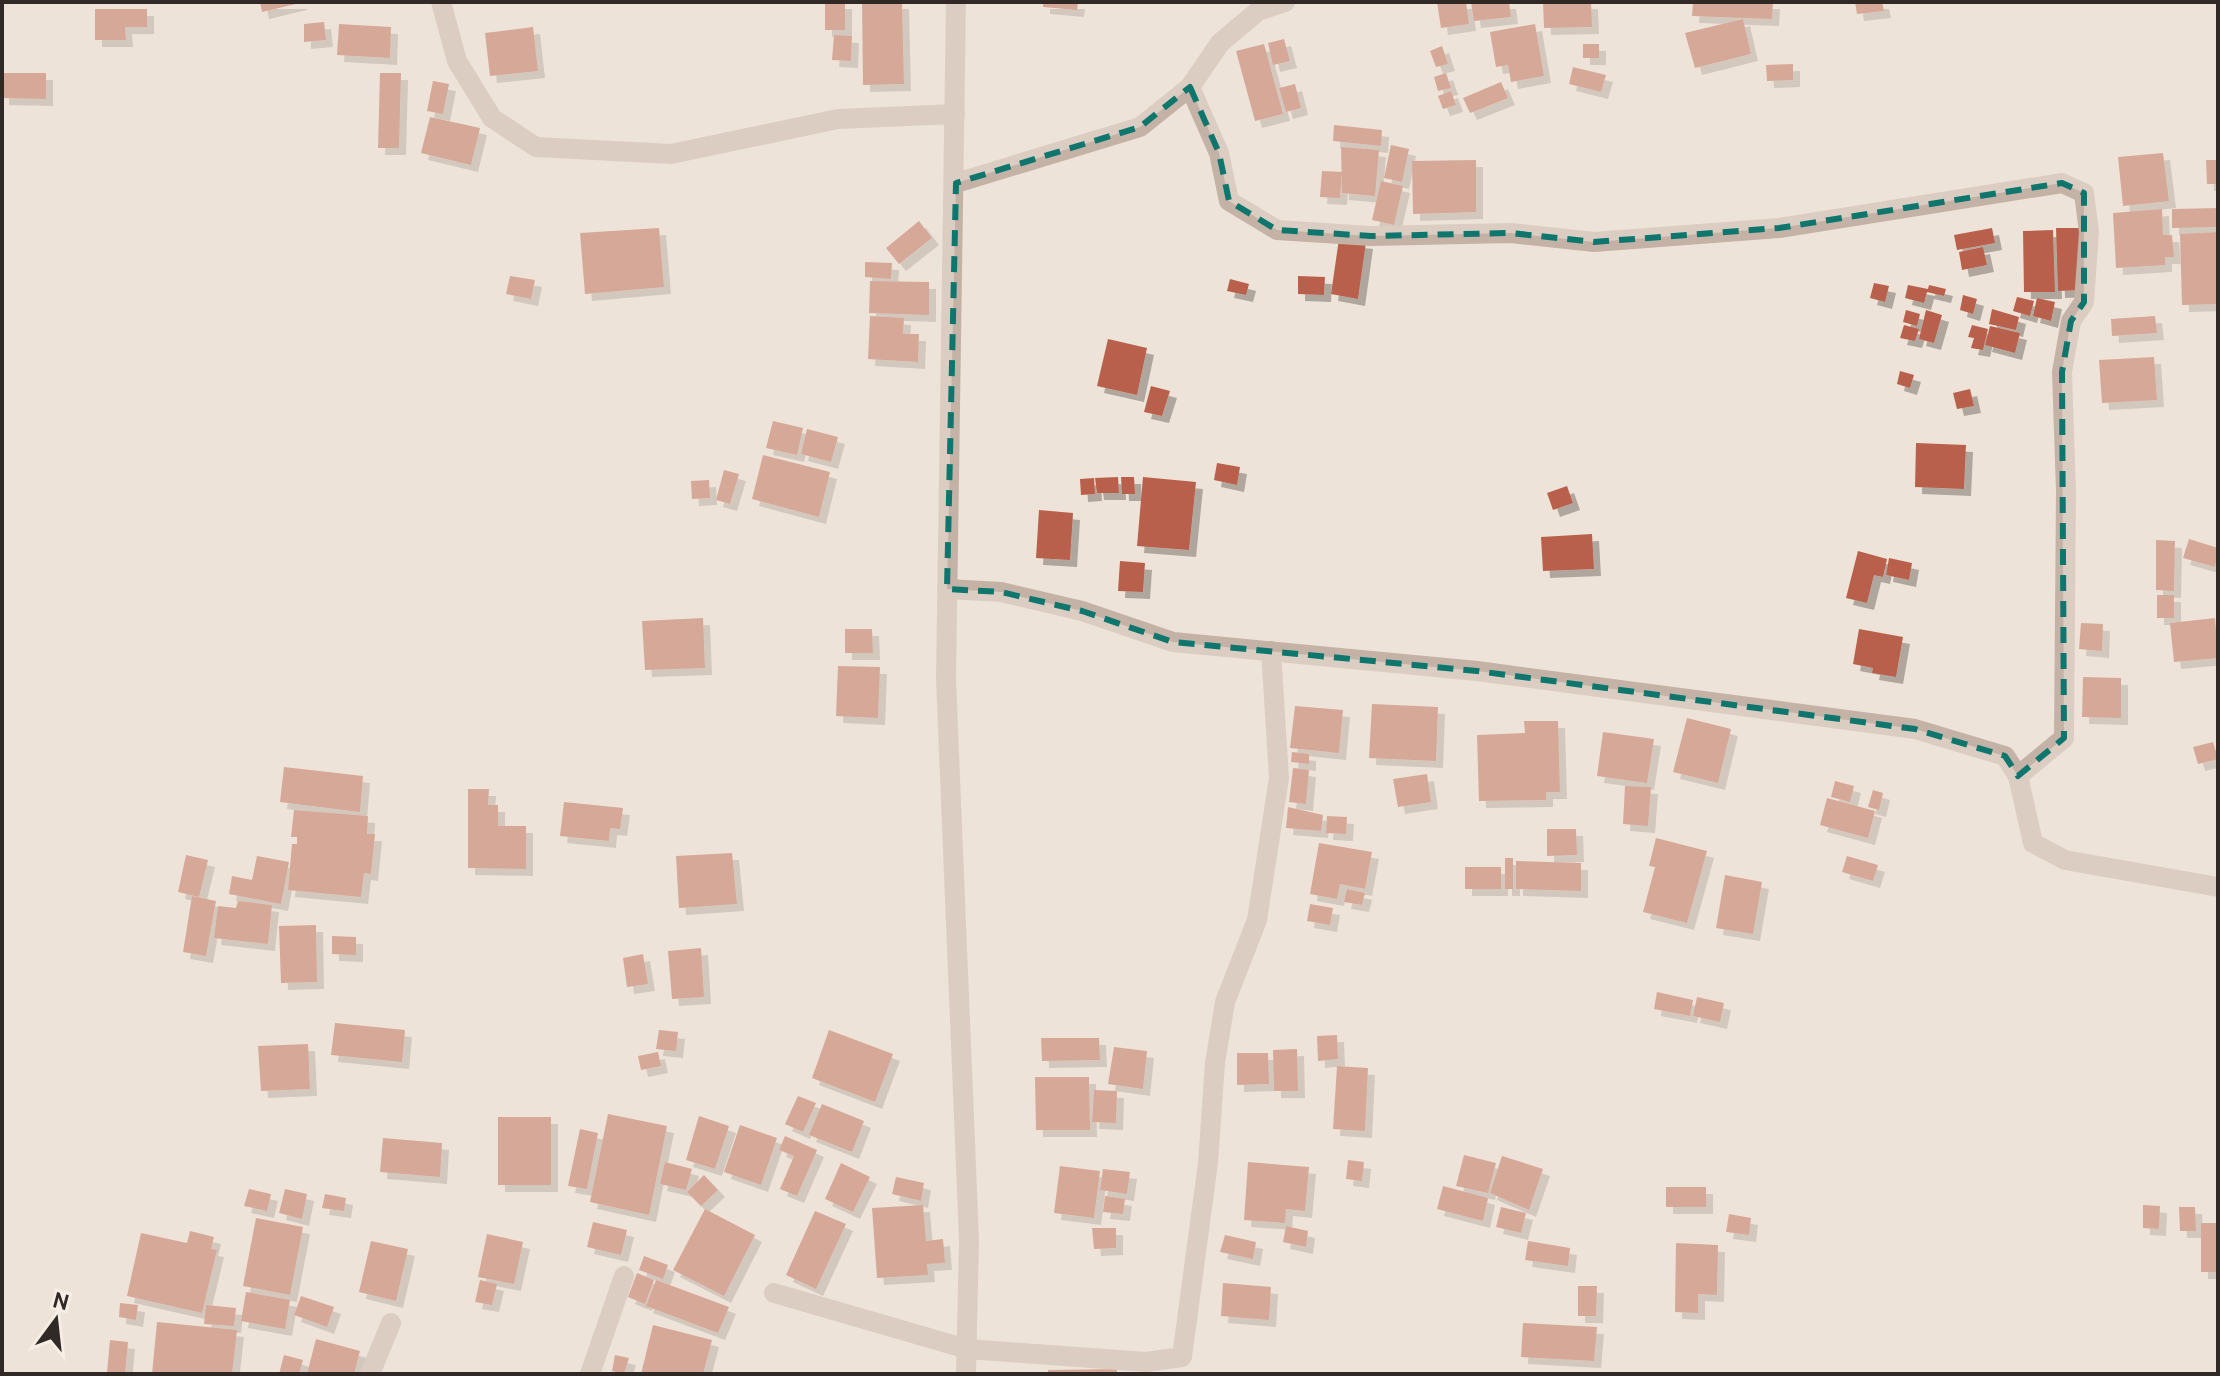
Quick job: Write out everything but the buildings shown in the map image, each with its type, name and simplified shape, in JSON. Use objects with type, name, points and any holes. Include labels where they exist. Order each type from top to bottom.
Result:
[{"type":"street","points":[[441,2],[457,61],[492,118],[536,147],[671,154],[838,119],[955,114]]},
{"type":"street","points":[[956,2],[956,183],[946,679],[969,1240],[966,1374]]},
{"type":"street","points":[[956,183],[1140,127],[1190,87],[1220,43],[1258,11],[1285,2]]},
{"type":"street","points":[[1190,87],[1219,153],[1229,201],[1277,230],[1371,236],[1511,233],[1594,242],[1779,228],[2062,183],[2084,193],[2089,232],[2084,302],[2071,321],[2062,372],[2066,491],[2064,738],[2018,776]]},
{"type":"street","points":[[947,589],[1001,592],[1069,608],[1173,642],[1477,671],[1915,729],[2005,756],[2018,776],[2033,843],[2065,860],[2218,887]]},
{"type":"street","points":[[774,1293],[967,1349],[1146,1362],[1182,1357],[1208,1163],[1215,1063],[1225,1002],[1257,920],[1279,778],[1271,651]]},
{"type":"street","points":[[590,1374],[624,1276]]},
{"type":"street","points":[[370,1374],[391,1323]]},
{"type":"highlighted area","points":[[1190,87],[1219,153],[1229,201],[1277,230],[1371,236],[1511,233],[1594,242],[1779,228],[2062,183],[2084,193],[2084,302],[2071,321],[2062,372],[2064,738],[2018,776],[2005,756],[1915,729],[1477,671],[1173,642],[1082,611],[1001,592],[947,589],[956,183],[1140,127]]}]
